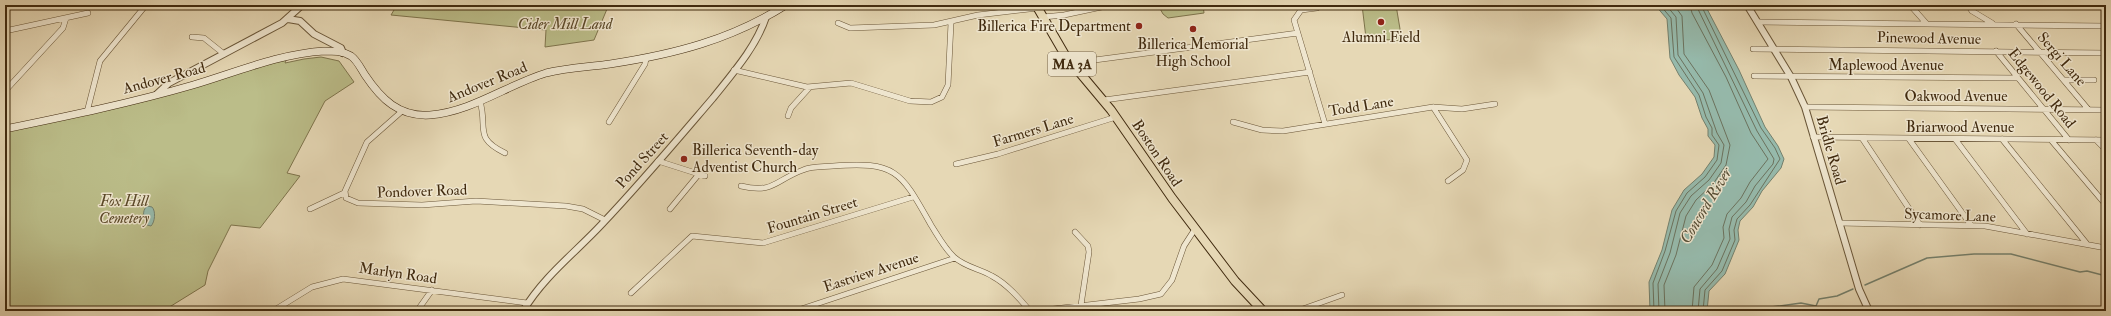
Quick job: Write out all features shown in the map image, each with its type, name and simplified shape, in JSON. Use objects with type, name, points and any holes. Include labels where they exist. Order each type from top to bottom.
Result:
[{"type":"main road","name":"Andover Road","points":[[5,129],[87,112],[157,94],[290,56],[315,52],[343,53],[354,60],[383,100],[401,112],[418,115],[441,114],[480,101],[524,80],[546,73],[686,51],[706,44],[766,17],[786,5]]},
{"type":"main road","name":"Boston Road","points":[[1037,6],[1072,64],[1104,100],[1172,198],[1235,281],[1263,311]]},
{"type":"street","points":[[119,7],[127,5]]},
{"type":"street","points":[[87,112],[100,61],[146,5]]},
{"type":"street","points":[[157,94],[170,83],[288,19],[298,11],[302,5]]},
{"type":"street","points":[[1043,16],[1064,15],[1111,5]]},
{"type":"street","name":"Bridle Road","points":[[1747,5],[1791,77],[1805,107],[1858,289],[1869,311]]},
{"type":"street","points":[[1910,5],[1926,23]]},
{"type":"street","points":[[1968,5],[1972,11],[1992,23]]},
{"type":"street","points":[[838,23],[850,28],[917,26],[950,23],[978,15],[1037,6]]},
{"type":"street","points":[[1317,8],[1301,10],[1295,16],[1294,20],[1325,124]]},
{"type":"street","points":[[298,11],[303,19],[303,23]]},
{"type":"street","points":[[5,31],[88,13]]},
{"type":"street","name":"Pond Street","points":[[522,311],[549,276],[605,220],[658,161],[734,70],[766,25],[766,17]]},
{"type":"street","points":[[5,91],[63,28],[66,18]]},
{"type":"street","points":[[288,19],[297,20],[303,23],[314,34],[341,48],[343,53]]},
{"type":"street","points":[[1758,22],[1992,23],[2096,27],[2106,26]]},
{"type":"street","points":[[734,70],[810,87],[849,83],[910,101],[926,103],[938,99],[944,93],[948,85],[950,23]]},
{"type":"street","name":"Sergi Lane","points":[[2016,24],[2088,109]]},
{"type":"street","points":[[2096,27],[2106,32]]},
{"type":"street","points":[[1072,64],[1138,53],[1298,33]]},
{"type":"street","points":[[192,37],[204,38],[224,54]]},
{"type":"street","name":"Pinewood Avenue","points":[[1752,49],[1996,50],[2106,53]]},
{"type":"street","name":"Edgewood Road","points":[[1996,50],[2042,109],[2069,140]]},
{"type":"street","points":[[609,122],[645,65],[646,58]]},
{"type":"street","points":[[1104,100],[1310,72]]},
{"type":"street","name":"Maplewood Avenue","points":[[1754,76],[2018,78]]},
{"type":"street","points":[[2064,80],[2094,80]]},
{"type":"street","points":[[788,116],[790,109],[810,87]]},
{"type":"street","points":[[480,101],[483,107],[484,139],[492,147],[506,153]]},
{"type":"street","name":"Todd Lane","points":[[1233,122],[1275,131],[1433,107],[1443,106],[1462,109],[1495,104]]},
{"type":"street","points":[[1433,107],[1466,159],[1465,169],[1448,181]]},
{"type":"street","name":"Oakwood Avenue","points":[[1805,107],[2106,110]]},
{"type":"street","points":[[310,209],[344,193],[348,179],[367,142],[401,112]]},
{"type":"street","name":"Farmers Lane","points":[[956,164],[998,154],[1116,117]]},
{"type":"street","name":"Briarwood Avenue","points":[[1813,137],[2106,140]]},
{"type":"street","points":[[1862,138],[1920,225]]},
{"type":"street","points":[[1909,139],[1971,226]]},
{"type":"street","points":[[1956,139],[2027,234]]},
{"type":"street","points":[[2002,139],[2087,244]]},
{"type":"street","points":[[2051,140],[2106,205]]},
{"type":"street","points":[[2096,140],[2106,150]]},
{"type":"street","points":[[658,161],[705,176]]},
{"type":"street","points":[[741,186],[752,189],[768,189],[778,185],[801,170],[870,165],[883,167],[897,174],[947,250],[955,258],[965,265],[1000,281],[1030,311]]},
{"type":"street","points":[[670,209],[699,174]]},
{"type":"street","name":"Pondover Road","points":[[344,193],[352,201],[368,204],[422,205],[476,201],[571,206],[585,210],[605,220]]},
{"type":"street","name":"Fountain Street","points":[[631,293],[692,236],[763,243],[913,197]]},
{"type":"street","name":"Sycamore Lane","points":[[1839,223],[1971,226],[2106,248]]},
{"type":"street","points":[[1036,311],[1139,299],[1161,294],[1172,280],[1184,246],[1195,229]]},
{"type":"street","points":[[1076,232],[1088,246],[1089,252],[1081,305]]},
{"type":"street","name":"Eastview Avenue","points":[[795,311],[955,258]]},
{"type":"street","name":"Marlyn Road","points":[[274,311],[304,291],[338,280],[360,280],[527,303]]},
{"type":"street","points":[[417,311],[432,290]]},
{"type":"street","points":[[1297,311],[1342,295]]},
{"type":"green space","name":"Cider Mill Land","points":[[397,5],[597,5],[607,9],[594,40],[545,47],[546,30],[391,15]]},
{"type":"green space","points":[[1158,5],[1203,5],[1204,13],[1168,18],[1163,14]]},
{"type":"green space","name":"Alumni Field","points":[[1362,5],[1396,5],[1402,41],[1366,38]]},
{"type":"green space","name":"Fox Hill Cemetery","points":[[321,57],[339,61],[354,82],[325,101],[287,173],[300,176],[260,228],[231,225],[208,271],[205,285],[163,311],[5,311],[5,132],[287,58],[285,63]]},
{"type":"water","name":"Concord River","points":[[1655,5],[1705,5],[1739,70],[1765,127],[1778,146],[1784,159],[1781,168],[1762,191],[1753,207],[1740,221],[1738,230],[1739,240],[1725,274],[1709,291],[1707,311],[1650,311],[1649,282],[1662,250],[1672,210],[1684,190],[1702,174],[1714,157],[1715,145],[1708,136],[1708,129],[1702,118],[1695,97],[1679,75],[1670,58],[1667,19]]},
{"type":"water","points":[[147,206],[152,207],[154,211],[154,219],[151,226],[147,225],[144,215],[145,208]]},
{"type":"waterway","points":[[1865,285],[1927,258],[1974,254],[2011,254],[2080,272],[2087,271],[2106,276]]},
{"type":"waterway","points":[[1706,309],[1757,309],[1801,303],[1816,306],[1819,299],[1837,296],[1853,289]]},
{"type":"place","name":"Alumni Field","points":[[1381,22]]},
{"type":"place","name":"Billerica Fire Department","points":[[1139,26]]},
{"type":"place","name":"Billerica Memorial High School","points":[[1193,29]]},
{"type":"place","name":"Billerica Seventh-day Adventist Church","points":[[684,159]]}]
